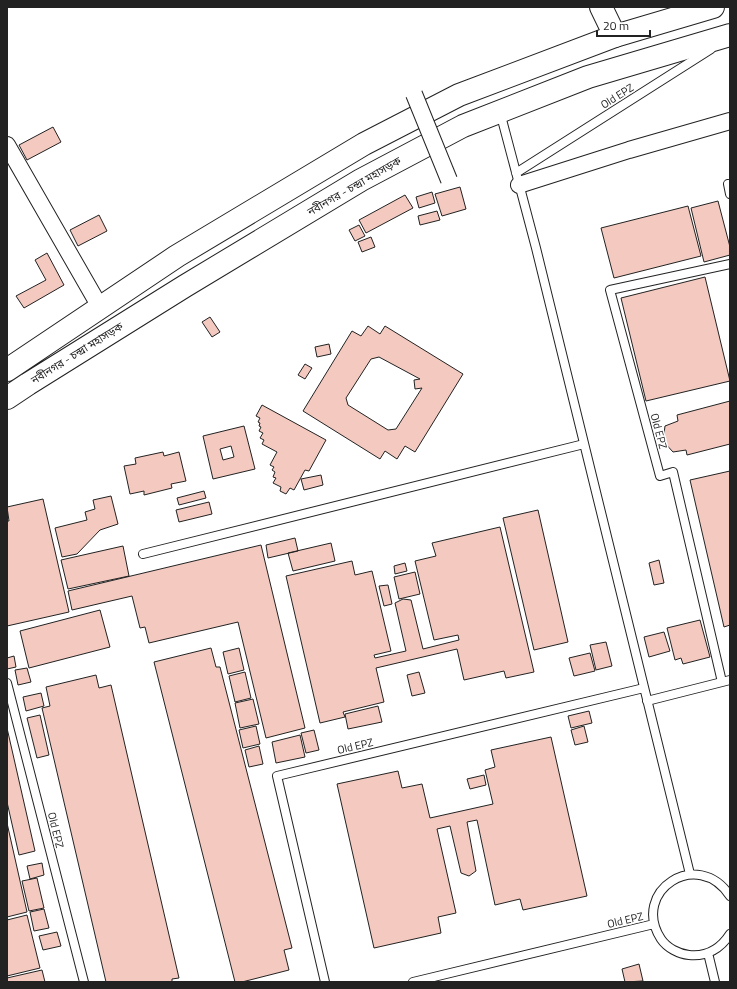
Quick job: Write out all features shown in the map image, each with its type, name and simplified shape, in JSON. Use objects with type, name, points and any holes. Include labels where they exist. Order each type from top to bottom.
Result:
[{"type":"main road","points":[[601,7],[615,36]]},
{"type":"main road","points":[[7,370],[177,256],[364,144],[460,95],[615,36],[713,7]]},
{"type":"main road","name":"নবীনগর - চন্দ্রা মহাসড়ক","points":[[7,398],[178,290],[361,180],[463,126],[588,77],[730,36]]},
{"type":"street","points":[[414,94],[449,180]]},
{"type":"street","points":[[518,179],[630,150],[730,121]]},
{"type":"street","points":[[7,145],[100,307]]},
{"type":"lane","name":"Old EPZ","points":[[518,179],[730,36]]},
{"type":"lane","points":[[500,112],[518,179],[690,874],[709,877],[725,888],[730,896]]},
{"type":"lane","points":[[728,184],[730,194]]},
{"type":"lane","name":"Old EPZ","points":[[647,701],[726,681],[673,472],[660,476],[610,290],[730,264]]},
{"type":"lane","points":[[143,554],[584,444]]},
{"type":"lane","name":"Old EPZ","points":[[7,683],[84,982]]},
{"type":"lane","name":"Old EPZ","points":[[325,982],[277,776],[644,688]]},
{"type":"lane","name":"Old EPZ","points":[[690,874],[671,881],[658,895],[653,914],[654,924],[663,942],[679,953],[698,956],[708,953]]},
{"type":"lane","name":"Old EPZ","points":[[414,982],[654,924]]},
{"type":"lane","points":[[715,982],[708,953],[720,946],[730,934]]},
{"type":"building","points":[[53,127],[61,142],[27,160],[19,145]]},
{"type":"building","points":[[460,187],[466,209],[442,216],[435,194]]},
{"type":"building","points":[[432,192],[435,203],[419,208],[416,197]]},
{"type":"building","points":[[405,195],[413,208],[366,233],[359,220]]},
{"type":"building","points":[[718,201],[730,247],[730,255],[704,262],[691,208]]},
{"type":"building","points":[[688,206],[701,256],[614,278],[601,228]]},
{"type":"building","points":[[437,211],[440,220],[420,225],[418,216]]},
{"type":"building","points":[[99,215],[107,231],[78,246],[70,230]]},
{"type":"building","points":[[359,225],[365,236],[355,241],[349,230]]},
{"type":"building","points":[[371,237],[375,247],[362,252],[358,242]]},
{"type":"building","points":[[47,253],[64,285],[24,308],[16,296],[46,280],[35,260]]},
{"type":"building","points":[[705,277],[730,381],[646,401],[621,298]]},
{"type":"building","points":[[210,317],[220,332],[212,337],[202,322]]},
{"type":"building","points":[[368,326],[380,334],[385,326],[463,374],[415,452],[405,446],[397,459],[385,451],[380,459],[303,411],[352,331],[361,336]],"holes":[[[379,357],[420,379],[414,380],[415,389],[422,388],[396,429],[388,430],[348,405],[346,398],[371,359]]]},
{"type":"building","points":[[329,344],[331,354],[317,357],[315,347]]},
{"type":"building","points":[[305,364],[312,368],[305,379],[298,375]]},
{"type":"building","points":[[730,401],[730,444],[687,455],[686,450],[673,452],[663,441],[665,426],[678,421],[677,415]]},
{"type":"building","points":[[262,405],[326,440],[309,471],[305,470],[294,490],[290,488],[286,494],[280,491],[281,487],[273,483],[276,478],[273,477],[275,472],[272,470],[274,467],[270,465],[277,452],[262,444],[264,440],[260,438],[263,433],[259,431],[261,427],[259,426],[260,423],[258,422],[260,418],[256,416]]},
{"type":"building","points":[[244,426],[255,469],[213,479],[203,436]],"holes":[[[231,446],[234,457],[223,460],[220,449]]]},
{"type":"building","points":[[163,452],[164,456],[179,452],[186,481],[171,484],[172,488],[144,495],[144,491],[130,494],[124,466],[136,464],[135,458]]},
{"type":"building","points":[[730,471],[730,625],[724,627],[690,480]]},
{"type":"building","points":[[321,475],[323,485],[304,490],[301,479]]},
{"type":"building","points":[[204,491],[206,498],[179,505],[177,498]]},
{"type":"building","points":[[111,496],[118,524],[100,530],[77,554],[62,557],[55,528],[87,520],[85,512],[95,509],[93,500]]},
{"type":"building","points":[[43,499],[69,612],[7,626],[7,521],[9,521],[7,507]]},
{"type":"building","points":[[209,502],[212,514],[179,522],[176,510]]},
{"type":"building","points":[[538,510],[568,642],[534,650],[503,518]]},
{"type":"building","points":[[500,527],[534,672],[506,678],[504,671],[464,680],[457,649],[376,668],[384,702],[343,712],[345,717],[320,723],[286,576],[352,561],[355,575],[372,571],[391,651],[374,655],[375,658],[406,651],[395,603],[403,599],[411,600],[423,649],[459,640],[458,635],[434,640],[415,561],[436,556],[432,543]]},
{"type":"building","points":[[295,538],[298,551],[268,558],[266,545]]},
{"type":"building","points":[[331,543],[335,561],[293,571],[288,553]]},
{"type":"building","points":[[261,545],[305,728],[266,738],[238,622],[149,643],[145,627],[140,628],[132,596],[72,610],[68,591]]},
{"type":"building","points":[[123,546],[129,576],[68,589],[61,560]]},
{"type":"building","points":[[659,560],[664,583],[654,585],[649,563]]},
{"type":"building","points":[[405,563],[407,571],[395,574],[394,566]]},
{"type":"building","points":[[415,572],[420,594],[399,599],[394,577]]},
{"type":"building","points":[[388,585],[392,604],[384,606],[379,586]]},
{"type":"building","points":[[100,610],[110,647],[29,668],[20,631]]},
{"type":"building","points":[[700,620],[710,657],[683,664],[681,658],[675,660],[667,628]]},
{"type":"building","points":[[664,632],[670,651],[649,657],[644,637]]},
{"type":"building","points":[[606,642],[612,666],[596,670],[590,645]]},
{"type":"building","points":[[211,648],[216,667],[220,667],[292,948],[284,950],[289,970],[242,982],[235,982],[154,662]]},
{"type":"building","points":[[239,648],[244,670],[228,674],[223,652]]},
{"type":"building","points":[[590,653],[595,671],[574,676],[569,658]]},
{"type":"building","points":[[14,656],[16,667],[7,669],[7,658]]},
{"type":"building","points":[[27,668],[31,682],[18,685],[15,670]]},
{"type":"building","points":[[245,672],[251,698],[235,702],[229,676]]},
{"type":"building","points":[[419,672],[425,693],[412,696],[407,675]]},
{"type":"building","points":[[96,675],[99,688],[111,685],[179,978],[172,979],[172,982],[106,982],[42,708],[50,706],[46,687]]},
{"type":"building","points":[[41,693],[44,706],[26,711],[23,697]]},
{"type":"building","points":[[253,699],[259,724],[240,728],[235,703]]},
{"type":"building","points":[[378,706],[382,722],[348,729],[345,714]]},
{"type":"building","points":[[589,711],[592,723],[571,728],[568,716]]},
{"type":"building","points":[[40,715],[49,755],[37,758],[27,718]]},
{"type":"building","points":[[256,726],[260,744],[243,748],[239,730]]},
{"type":"building","points":[[584,726],[588,742],[575,745],[571,730]]},
{"type":"building","points":[[7,728],[35,851],[19,855],[7,802]]},
{"type":"building","points":[[314,730],[319,750],[306,753],[301,733]]},
{"type":"building","points":[[300,735],[305,757],[276,763],[272,742]]},
{"type":"building","points":[[551,737],[587,896],[523,910],[520,899],[495,905],[477,820],[467,822],[476,871],[469,876],[461,873],[450,826],[437,829],[456,913],[438,917],[441,933],[374,948],[337,784],[398,771],[402,788],[422,784],[430,818],[493,804],[485,770],[495,767],[491,750]]},
{"type":"building","points":[[259,746],[263,764],[249,767],[245,750]]},
{"type":"building","points":[[484,775],[486,785],[470,789],[467,779]]},
{"type":"building","points":[[7,823],[27,912],[7,917]]},
{"type":"building","points":[[42,863],[44,875],[30,879],[27,866]]},
{"type":"building","points":[[37,878],[44,908],[29,911],[22,881]]},
{"type":"building","points":[[44,909],[49,928],[34,931],[30,912]]},
{"type":"building","points":[[27,915],[40,968],[7,976],[7,920]]},
{"type":"building","points":[[57,932],[61,946],[43,950],[39,936]]},
{"type":"building","points":[[639,964],[643,981],[625,982],[622,969]]},
{"type":"building","points":[[42,970],[45,982],[7,982],[7,978]]}]
